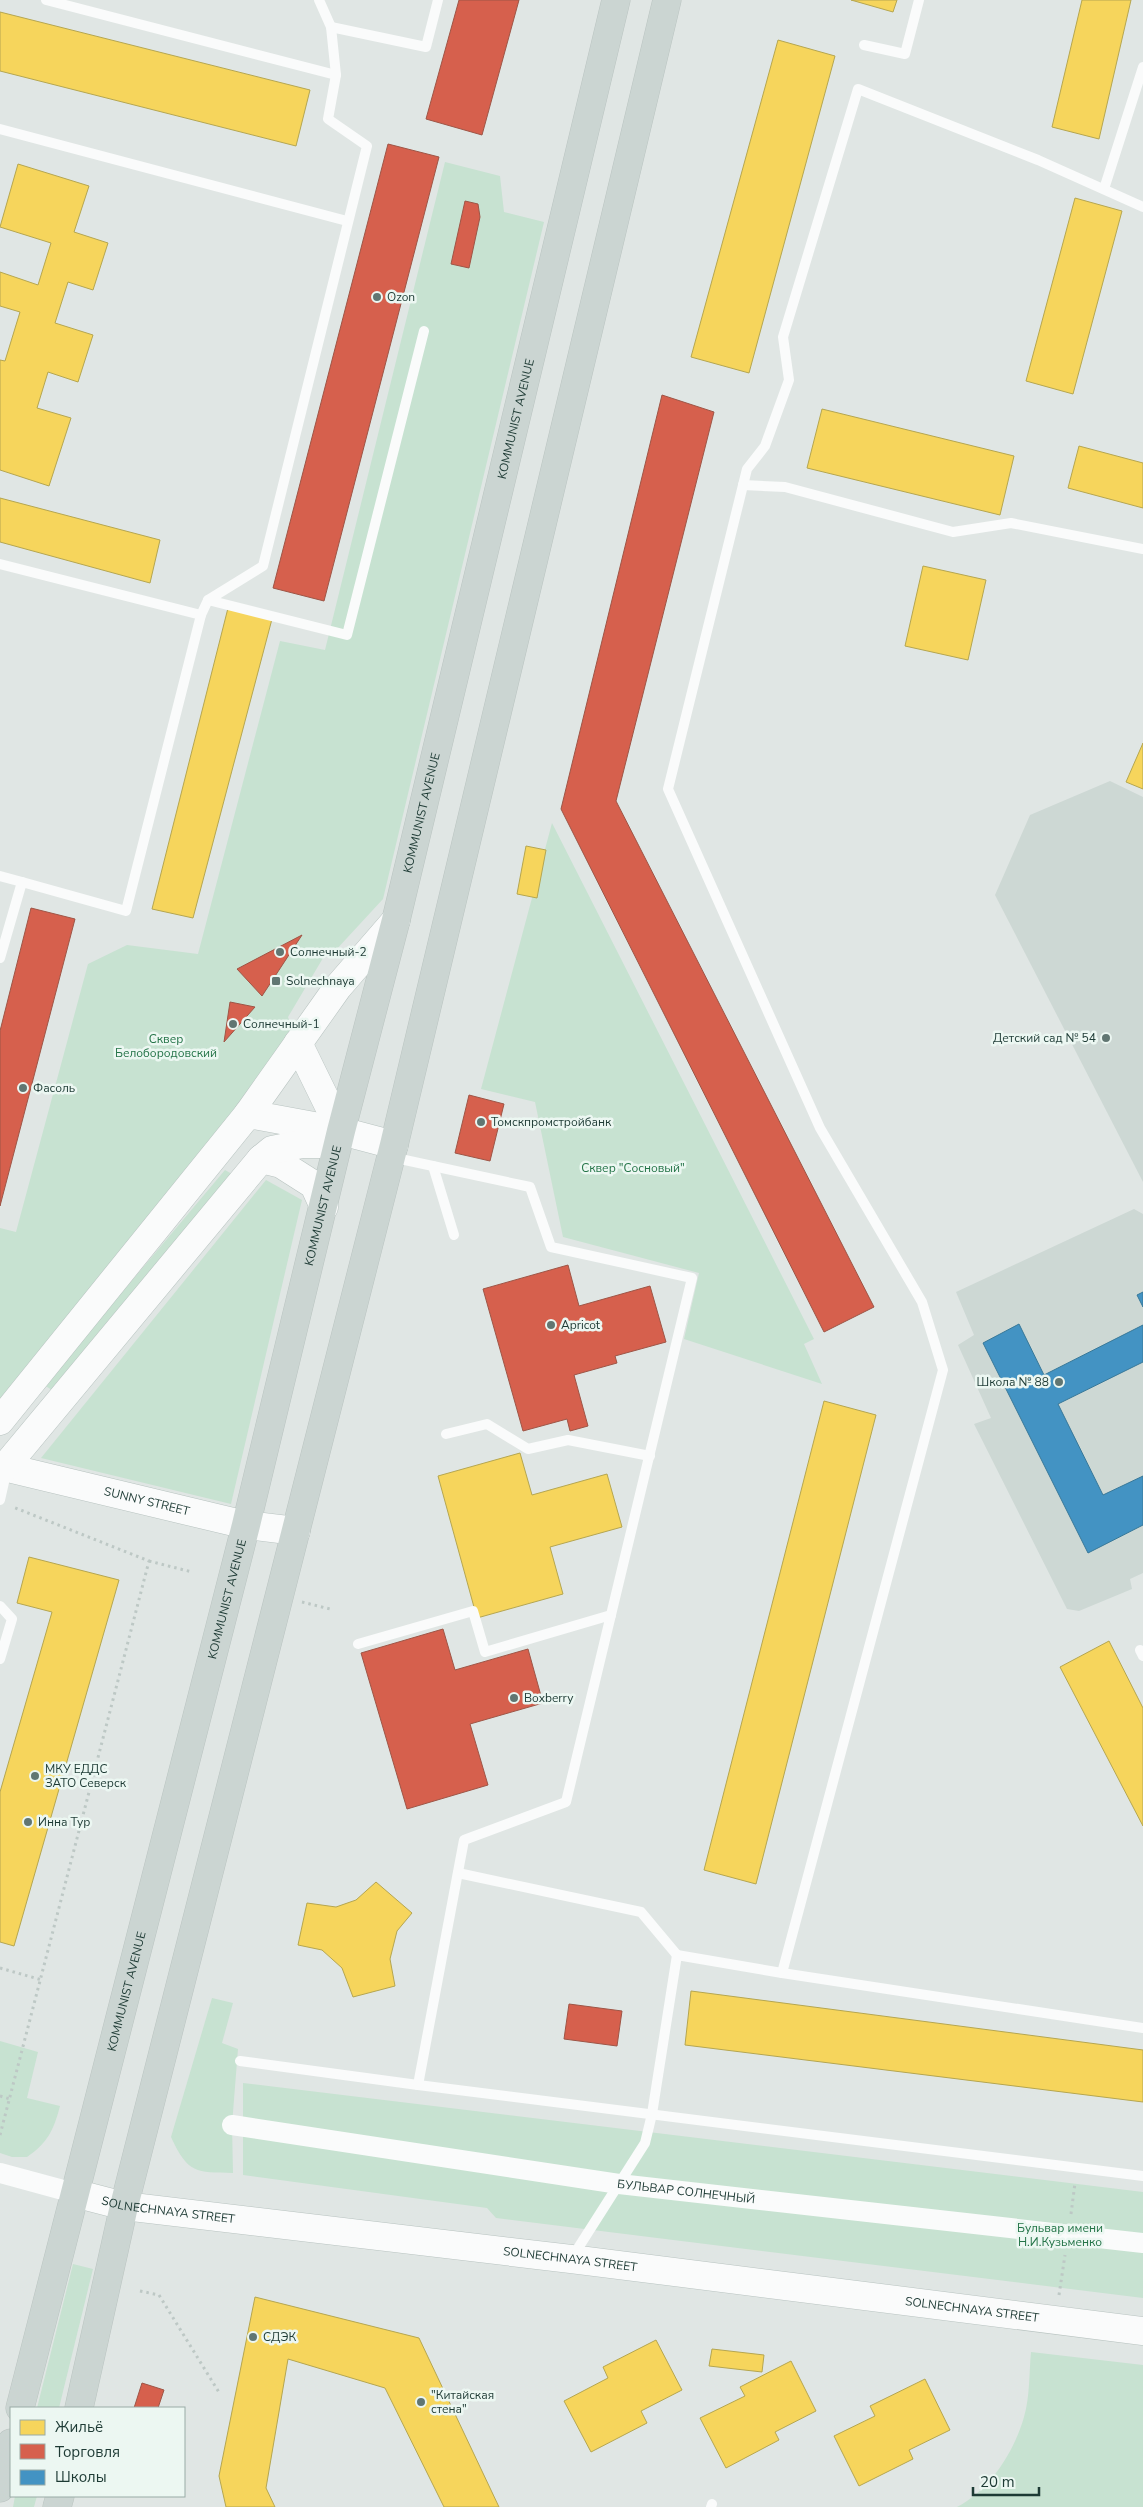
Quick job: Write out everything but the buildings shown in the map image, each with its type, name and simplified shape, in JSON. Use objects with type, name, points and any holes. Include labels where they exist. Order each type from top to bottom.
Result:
[{"type":"main road","name":"KOMMUNIST AVENUE","points":[[20,2407],[246,1525],[341,1131],[396,920],[616,0]]},
{"type":"main road","points":[[79,2407],[124,2206],[393,1151],[667,0]]},
{"type":"main road","points":[[0,2488],[10,2447]]},
{"type":"street","points":[[0,1421],[248,1114],[338,987],[396,920]]},
{"type":"street","points":[[298,1044],[341,1131]]},
{"type":"street","points":[[248,1114],[341,1131],[393,1151]]},
{"type":"street","points":[[4,1467],[261,1160],[272,1150],[302,1144],[320,1144],[341,1131]]},
{"type":"street","points":[[261,1160],[281,1164],[314,1185],[324,1207]]},
{"type":"street","name":"SUNNY STREET","points":[[4,1467],[246,1525],[296,1531]]},
{"type":"street","name":"БУЛЬВАР СОЛНЕЧНЫЙ","points":[[232,2125],[619,2184],[1143,2243]]},
{"type":"street","name":"SOLNECHNAYA STREET","points":[[0,2173],[124,2206],[572,2259],[1143,2331]]},
{"type":"lane","points":[[46,0],[336,75]]},
{"type":"lane","points":[[0,876],[126,911],[200,615],[208,600],[263,566],[367,146],[328,119],[336,75],[331,27],[319,0]]},
{"type":"lane","points":[[331,27],[426,47],[438,0]]},
{"type":"lane","points":[[864,45],[905,54],[919,0]]},
{"type":"lane","points":[[1104,189],[1143,67]]},
{"type":"lane","points":[[782,1972],[943,1370],[922,1302],[820,1128],[668,789],[747,469],[765,446],[789,380],[783,337],[858,89],[1038,160],[1143,207]]},
{"type":"lane","points":[[0,129],[347,221]]},
{"type":"lane","points":[[208,600],[347,635],[424,331]]},
{"type":"lane","points":[[743,486],[785,487],[953,532],[1011,523],[1143,549]]},
{"type":"lane","points":[[0,564],[200,615]]},
{"type":"lane","points":[[0,958],[22,882]]},
{"type":"lane","points":[[393,1151],[433,1166],[530,1187],[551,1247],[692,1278],[566,1802],[464,1840],[418,2085]]},
{"type":"lane","points":[[433,1166],[454,1235]]},
{"type":"lane","points":[[446,1434],[487,1424],[528,1449],[568,1440],[650,1456]]},
{"type":"lane","points":[[0,1500],[4,1467]]},
{"type":"lane","points":[[0,1606],[12,1618],[0,1659]]},
{"type":"lane","points":[[358,1644],[473,1611],[485,1652],[611,1615]]},
{"type":"lane","points":[[458,1873],[641,1912],[678,1955],[1143,2028]]},
{"type":"lane","points":[[572,2259],[645,2143],[652,2114],[678,1955]]},
{"type":"lane","points":[[240,2061],[1143,2176]]},
{"type":"path","points":[[16,1509],[149,1561],[192,1572]]},
{"type":"path","points":[[0,2135],[42,1980],[149,1561]]},
{"type":"path","points":[[294,1600],[330,1609]]},
{"type":"path","points":[[0,1968],[42,1980]]},
{"type":"path","points":[[0,2096],[10,2098]]},
{"type":"path","points":[[140,2291],[159,2295],[220,2394]]},
{"type":"shaded area","name":"Детский сад № 54","points":[[1110,781],[1143,797],[1143,1182],[995,895],[1030,815]]},
{"type":"shaded area","name":"Школа № 88","points":[[1134,1209],[1143,1214],[1143,1573],[1130,1579],[1132,1589],[1079,1611],[1067,1609],[974,1424],[991,1418],[958,1345],[974,1335],[956,1292]]},
{"type":"green space","name":"Сквер Белобородовский","points":[[445,162],[500,176],[504,212],[544,222],[383,899],[335,951],[326,953],[288,1017],[291,1026],[284,1053],[0,1407],[0,1228],[16,1232],[88,964],[127,945],[198,954],[280,641],[325,650]]},
{"type":"green space","name":"Сквер \"Сосновый\"","points":[[552,823],[814,1339],[804,1344],[822,1384],[684,1339],[699,1273],[563,1237],[535,1102],[481,1089]]},
{"type":"green space","points":[[225,1170],[232,1174],[52,1390],[44,1385]]},
{"type":"green space","points":[[266,1180],[302,1200],[231,1504],[41,1458]]},
{"type":"green space","points":[[212,1998],[233,2003],[222,2043],[238,2049],[232,2125],[233,2173],[202,2171],[194,2168],[183,2158],[171,2137]]},
{"type":"green space","points":[[0,2041],[38,2052],[27,2098],[60,2106],[49,2135],[27,2157],[12,2157],[0,2153]]},
{"type":"green space","name":"Бульвар имени Н.И.Кузьменко","points":[[243,2083],[1143,2192],[1143,2298],[496,2218],[487,2208],[243,2175]]},
{"type":"green space","points":[[73,2264],[93,2269],[59,2407],[37,2407]]},
{"type":"green space","points":[[1031,2352],[1143,2365],[1143,2507],[957,2507],[980,2491],[990,2480],[999,2469],[1014,2443],[1026,2409]]},
{"type":"green space","points":[[15,2497],[37,2497],[34,2507],[13,2507]]},
{"type":"place","name":"Ozon","points":[[377,297]]},
{"type":"place","name":"Солнечный-2","points":[[280,952]]},
{"type":"place","name":"Solnechnaya","points":[[276,981]]},
{"type":"place","name":"Солнечный-1","points":[[233,1024]]},
{"type":"place","name":"Детский сад № 54","points":[[1106,1038]]},
{"type":"place","name":"Фасоль","points":[[23,1088]]},
{"type":"place","name":"Томскпромстройбанк","points":[[481,1122]]},
{"type":"place","name":"Apricot","points":[[551,1325]]},
{"type":"place","name":"Школа № 88","points":[[1059,1382]]},
{"type":"place","name":"Boxberry","points":[[514,1698]]},
{"type":"place","name":"МКУ ЕДДС ЗАТО Северск","points":[[35,1776]]},
{"type":"place","name":"Инна Тур","points":[[28,1822]]},
{"type":"place","name":"СДЭК","points":[[253,2337]]},
{"type":"place","name":"\"Китайская стена\"","points":[[421,2402]]}]
